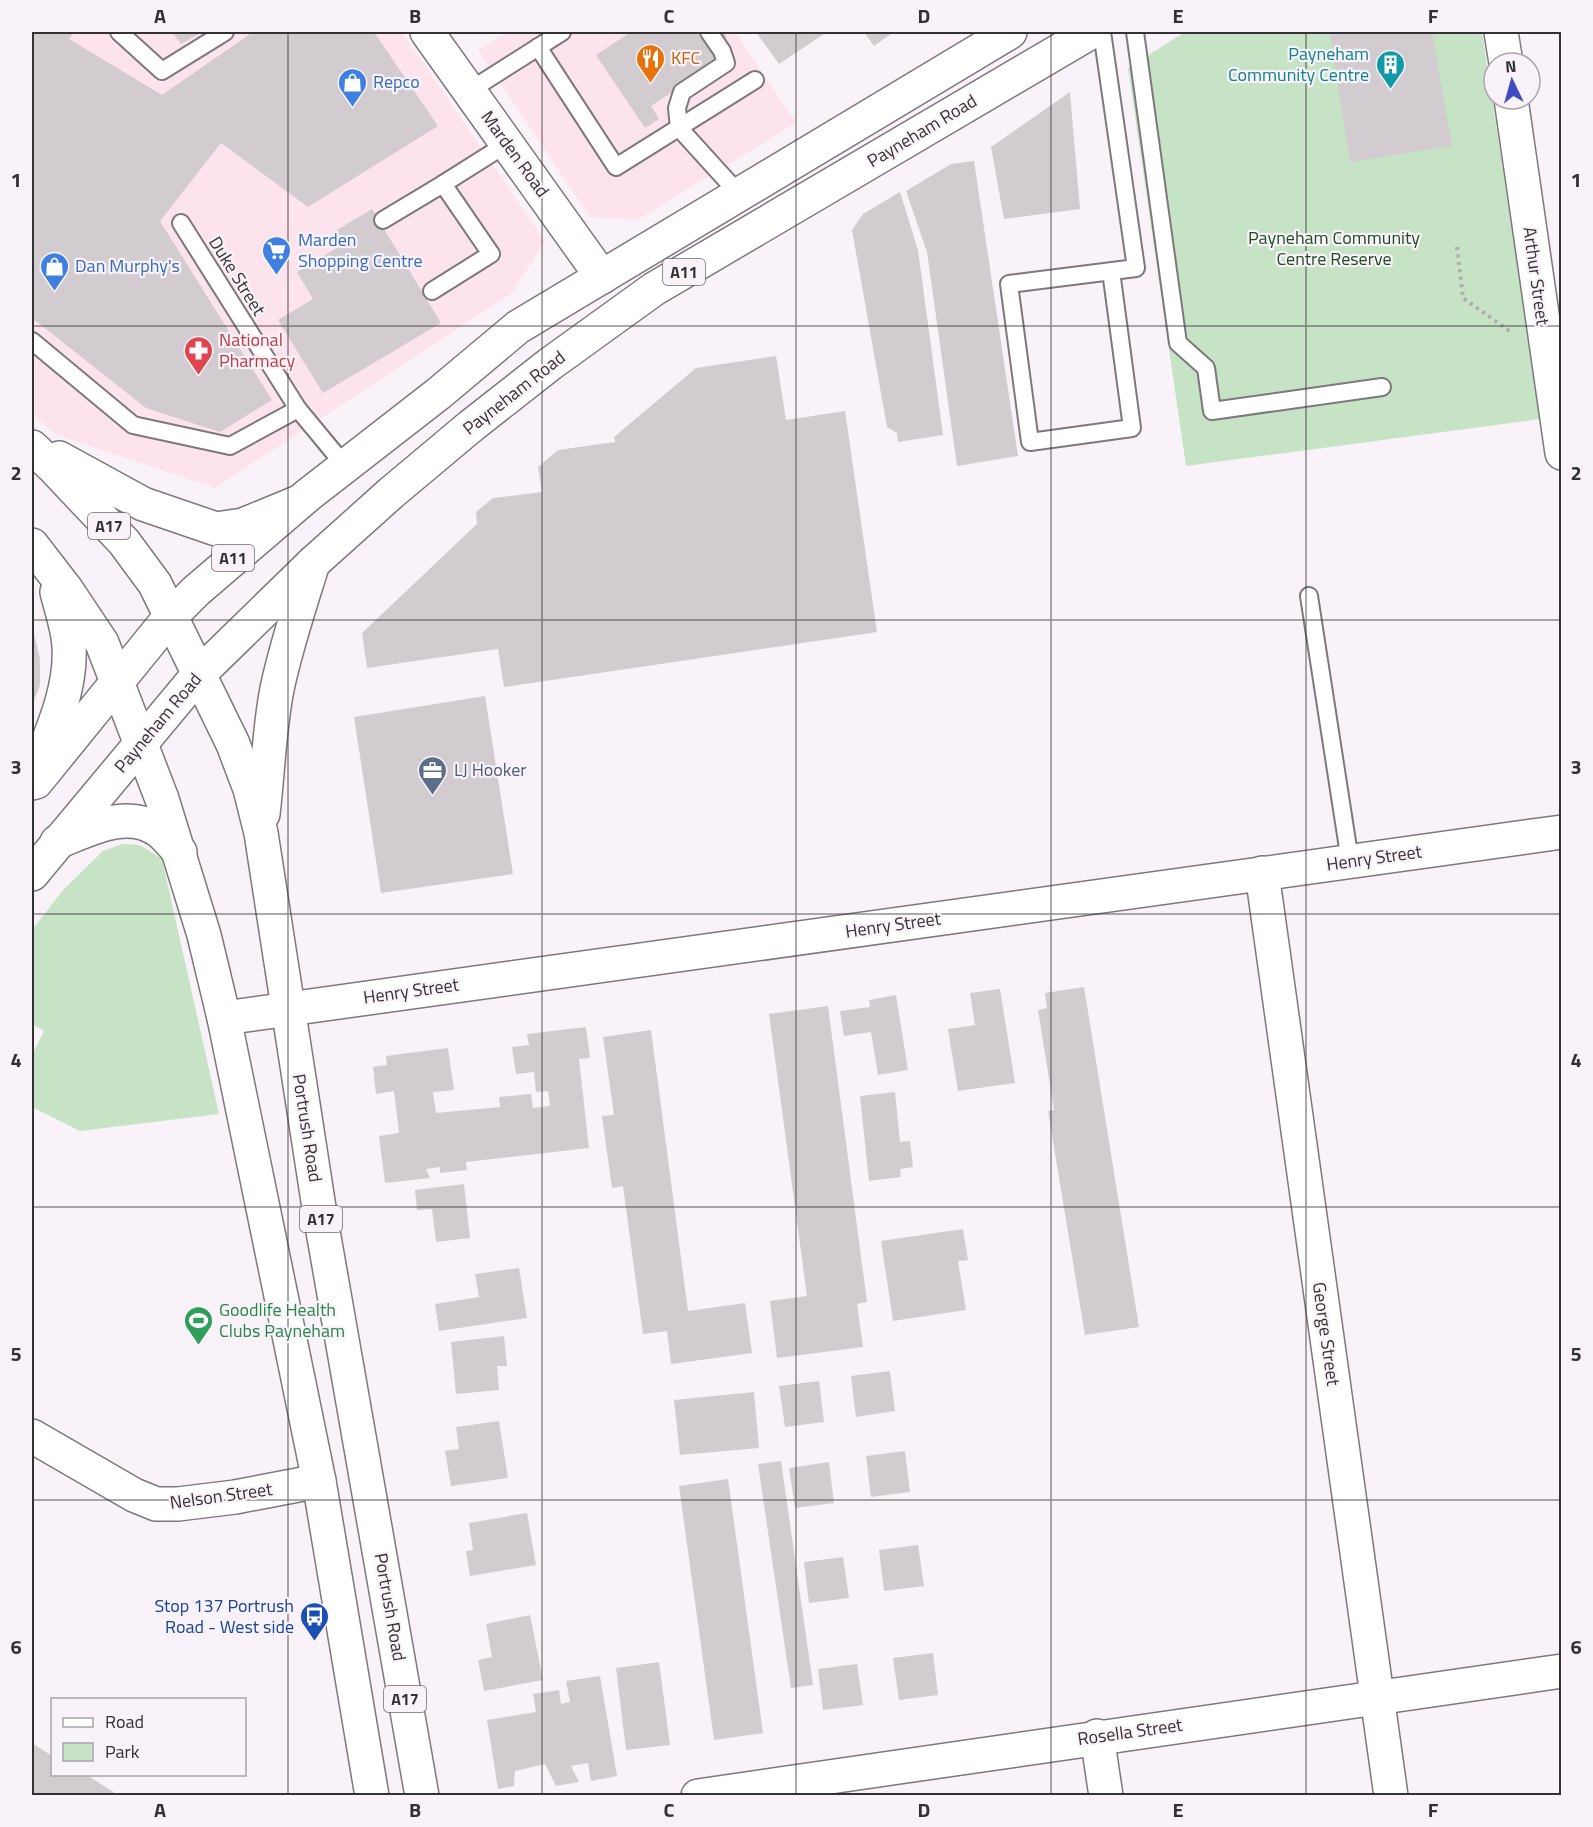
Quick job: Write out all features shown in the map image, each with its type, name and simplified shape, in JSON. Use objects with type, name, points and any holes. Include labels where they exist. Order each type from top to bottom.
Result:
[{"type":"main road","name":"Marden Road","points":[[427,32],[508,142],[602,277]]},
{"type":"main road","name":"A11","points":[[32,788],[117,681],[196,591],[299,502],[438,394],[518,327],[1010,32]]},
{"type":"main road","name":"Payneham Road","points":[[32,874],[198,675],[313,563],[471,426],[550,364],[654,290],[1091,32]]},
{"type":"main road","points":[[1501,32],[1504,51]]},
{"type":"main road","name":"Arthur Street","points":[[1513,111],[1562,453]]},
{"type":"main road","points":[[32,442],[143,504],[216,529],[243,525],[299,502]]},
{"type":"main road","name":"A17","points":[[32,447],[124,542],[154,584],[171,617]]},
{"type":"main road","name":"A17","points":[[32,545],[66,589],[102,643],[180,852],[204,935],[224,1018],[319,1481],[372,1796]]},
{"type":"main road","points":[[261,833],[268,751],[278,688],[285,654],[313,563]]},
{"type":"main road","points":[[32,783],[63,697],[69,665],[67,627],[52,571]]},
{"type":"main road","name":"Portrush Road","points":[[171,617],[233,744],[250,789],[261,833],[320,1214],[422,1796]]},
{"type":"main road","points":[[57,843],[98,826],[114,822],[135,821],[157,829],[180,852]]},
{"type":"main road","name":"Henry Street","points":[[224,1018],[1562,832]]},
{"type":"main road","name":"George Street","points":[[1262,873],[1391,1796]]},
{"type":"main road","name":"Nelson Street","points":[[32,1436],[134,1495],[156,1504],[178,1504],[235,1497],[319,1481]]},
{"type":"main road","name":"Rosella Street","points":[[698,1796],[1097,1736],[1562,1671]]},
{"type":"main road","points":[[1097,1736],[1106,1796]]},
{"type":"lane","points":[[119,32],[162,71],[225,32]]},
{"type":"lane","points":[[469,91],[562,32]]},
{"type":"lane","points":[[710,32],[722,51],[726,63],[682,92],[677,108],[679,128],[739,194]]},
{"type":"lane","points":[[1102,32],[1136,268],[1111,271],[1009,284],[1030,442],[1132,428],[1111,271]]},
{"type":"lane","points":[[1135,32],[1178,343],[1206,368],[1212,411],[1382,387]]},
{"type":"lane","points":[[538,47],[616,167],[755,80]]},
{"type":"lane","points":[[383,220],[508,142]]},
{"type":"lane","points":[[432,291],[490,254],[443,184]]},
{"type":"lane","name":"Duke Street","points":[[181,224],[298,409],[346,467]]},
{"type":"lane","points":[[32,341],[133,425],[230,446],[298,409]]},
{"type":"lane","points":[[1309,596],[1350,861]]},
{"type":"path","points":[[1457,247],[1463,298],[1516,335]]},
{"type":"shaded area","name":"Marden Shopping Centre","points":[[32,32],[402,32],[545,241],[512,293],[215,488],[57,435],[32,414]]},
{"type":"shaded area","points":[[509,32],[735,32],[796,123],[637,220],[590,217],[478,50]]},
{"type":"green space","name":"Payneham Community Centre Reserve","points":[[1185,32],[1482,32],[1485,51],[1482,51],[1482,111],[1494,111],[1541,419],[1186,466],[1128,68]]},
{"type":"green space","points":[[122,844],[140,845],[162,859],[219,1114],[80,1131],[32,1107],[32,1055],[44,1031],[32,1024],[32,930],[63,890],[103,851]]},
{"type":"building","name":"Marden Shopping Centre","points":[[32,32],[74,32],[69,39],[162,95],[253,32],[374,32],[438,126],[308,207],[221,143],[160,221],[272,400],[220,432],[146,408],[32,318]]},
{"type":"building","points":[[172,32],[202,32],[181,44]]},
{"type":"building","name":"KFC","points":[[631,32],[723,32],[727,37],[710,49],[717,62],[651,106],[659,119],[645,128],[596,55]]},
{"type":"building","points":[[756,32],[827,32],[779,64]]},
{"type":"building","points":[[864,32],[894,32],[874,46]]},
{"type":"building","name":"Payneham Community Centre","points":[[1330,32],[1432,32],[1452,146],[1350,162]]},
{"type":"building","points":[[1070,92],[1080,209],[1004,219],[991,147]]},
{"type":"building","points":[[974,161],[1018,456],[957,466],[927,252],[906,191],[951,164]]},
{"type":"building","points":[[900,192],[918,250],[943,435],[898,442],[897,433],[887,427],[852,230],[863,214]]},
{"type":"building","points":[[372,209],[441,323],[323,393],[278,320],[313,299],[297,272],[340,246],[332,233]]},
{"type":"building","points":[[776,356],[786,420],[845,411],[877,632],[504,687],[498,649],[367,668],[362,633],[477,524],[476,512],[493,498],[542,492],[538,467],[558,450],[615,442],[614,437],[696,368]]},
{"type":"building","points":[[32,625],[40,659],[40,685],[32,706]]},
{"type":"building","name":"LJ Hooker","points":[[485,696],[513,874],[381,893],[354,717]]},
{"type":"building","points":[[1084,987],[1139,1327],[1085,1335],[1048,1111],[1054,1110],[1038,1010],[1047,1008],[1045,993]]},
{"type":"building","points":[[1000,989],[1015,1083],[958,1091],[948,1029],[975,1025],[970,993]]},
{"type":"building","points":[[896,995],[908,1070],[878,1075],[871,1032],[844,1036],[840,1011],[870,1007],[869,1000]]},
{"type":"building","points":[[828,1006],[867,1302],[857,1304],[863,1347],[777,1358],[770,1301],[807,1296],[769,1014]]},
{"type":"building","points":[[586,1027],[590,1058],[579,1059],[589,1148],[466,1162],[467,1170],[440,1173],[440,1167],[426,1169],[430,1178],[385,1183],[379,1136],[399,1133],[394,1091],[376,1094],[373,1067],[387,1065],[386,1056],[448,1048],[454,1090],[433,1092],[436,1113],[500,1107],[499,1097],[531,1094],[533,1108],[550,1106],[548,1091],[536,1092],[534,1072],[516,1074],[512,1047],[529,1045],[527,1034]]},
{"type":"building","points":[[651,1030],[688,1311],[745,1303],[752,1353],[671,1364],[667,1331],[643,1334],[623,1186],[612,1188],[602,1116],[614,1115],[603,1037]]},
{"type":"building","points":[[895,1092],[900,1142],[910,1141],[913,1167],[900,1169],[901,1177],[869,1181],[860,1096]]},
{"type":"building","points":[[464,1184],[470,1238],[436,1242],[432,1209],[417,1210],[415,1190]]},
{"type":"building","points":[[963,1229],[968,1260],[958,1261],[966,1310],[893,1321],[881,1241]]},
{"type":"building","points":[[519,1268],[527,1318],[439,1331],[435,1304],[479,1297],[475,1274]]},
{"type":"building","points":[[504,1336],[507,1366],[497,1366],[499,1390],[456,1394],[451,1342]]},
{"type":"building","points":[[890,1371],[895,1411],[856,1417],[851,1376]]},
{"type":"building","points":[[819,1381],[824,1422],[785,1427],[779,1386]]},
{"type":"building","points":[[754,1392],[759,1448],[680,1455],[674,1400]]},
{"type":"building","points":[[499,1421],[508,1478],[451,1486],[445,1451],[459,1449],[456,1427]]},
{"type":"building","points":[[905,1451],[910,1492],[871,1497],[866,1456]]},
{"type":"building","points":[[781,1461],[813,1685],[791,1688],[758,1464]]},
{"type":"building","points":[[829,1462],[834,1503],[795,1508],[789,1468]]},
{"type":"building","points":[[728,1479],[763,1733],[714,1740],[679,1486]]},
{"type":"building","points":[[527,1513],[536,1565],[470,1576],[466,1551],[473,1550],[469,1523]]},
{"type":"building","points":[[918,1545],[924,1586],[884,1591],[879,1550]]},
{"type":"building","points":[[843,1557],[849,1598],[809,1603],[804,1562]]},
{"type":"building","points":[[530,1615],[543,1680],[484,1691],[478,1660],[492,1657],[486,1624]]},
{"type":"building","points":[[933,1653],[938,1695],[899,1700],[893,1658]]},
{"type":"building","points":[[659,1662],[670,1745],[626,1750],[616,1668]]},
{"type":"building","points":[[857,1664],[863,1705],[823,1710],[818,1669]]},
{"type":"building","points":[[600,1676],[617,1776],[591,1781],[588,1763],[571,1766],[579,1782],[556,1786],[545,1764],[515,1771],[514,1786],[498,1789],[487,1720],[536,1712],[533,1694],[559,1690],[561,1704],[570,1702],[566,1681]]},
{"type":"building","points":[[32,1743],[51,1755],[51,1776],[88,1776],[120,1796],[32,1796]]},
{"type":"place","name":"KFC","points":[[650,84]]},
{"type":"place","name":"Payneham Community Centre","points":[[1390,90]]},
{"type":"place","name":"Repco","points":[[352,108]]},
{"type":"place","name":"Marden Shopping Centre","points":[[277,276]]},
{"type":"place","name":"Dan Murphy's","points":[[54,292]]},
{"type":"place","name":"National Pharmacy","points":[[198,376]]},
{"type":"place","name":"LJ Hooker","points":[[433,796]]},
{"type":"place","name":"Goodlife Health Clubs Payneham","points":[[198,1346]]},
{"type":"place","name":"Stop 137 Portrush Road - West side","points":[[315,1642]]}]
